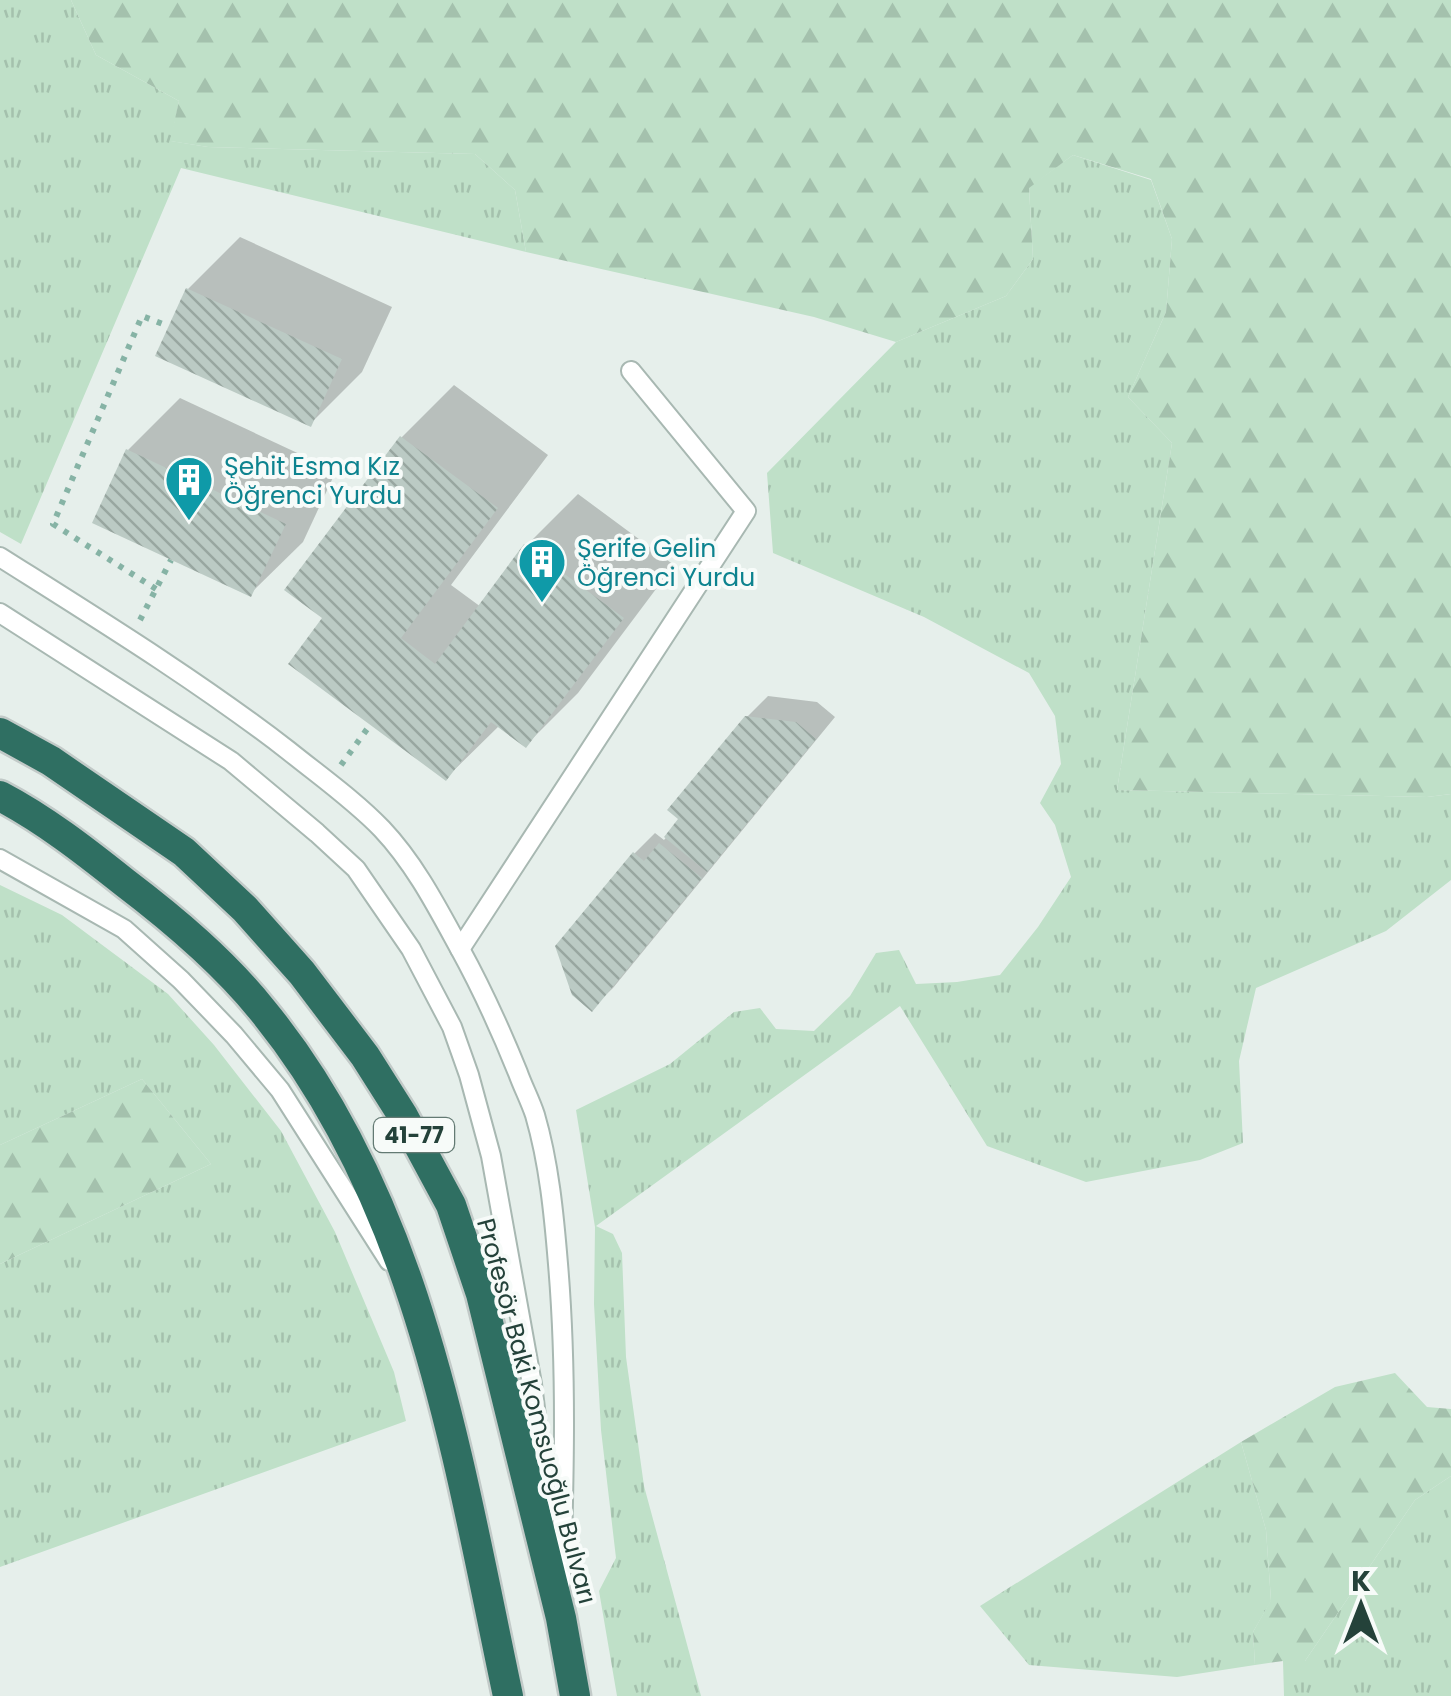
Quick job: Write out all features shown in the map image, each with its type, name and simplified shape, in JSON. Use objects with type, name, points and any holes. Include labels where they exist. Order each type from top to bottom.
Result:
[{"type":"highway","name":"Profesör Baki Komsuoğlu Bulvarı","points":[[0,734],[51,761],[184,852],[245,910],[302,974],[365,1056],[404,1116],[451,1205],[480,1294],[561,1618],[575,1696]]},
{"type":"highway","name":"41-77","points":[[0,796],[22,807],[156,907],[218,962],[262,1008],[299,1058],[344,1136],[383,1216],[416,1304],[455,1447],[508,1696]]},
{"type":"lane","points":[[460,949],[746,511],[631,371]]},
{"type":"lane","points":[[0,557],[258,727],[328,782],[382,829],[421,879],[460,949],[534,1114],[554,1218],[566,1404],[561,1618]]},
{"type":"lane","points":[[0,614],[230,761],[356,869],[411,948],[452,1028],[491,1156],[532,1384],[561,1618]]},
{"type":"lane","points":[[0,859],[124,929],[234,1035],[280,1090],[416,1304]]},
{"type":"path","points":[[156,589],[53,524],[142,316],[168,326]]},
{"type":"path","points":[[131,640],[170,560]]},
{"type":"path","points":[[328,782],[370,725]]},
{"type":"green space","points":[[0,0],[71,0],[96,55],[179,101],[171,141],[208,147],[475,154],[515,190],[526,252],[181,168],[21,544],[0,532]]},
{"type":"green space","points":[[71,0],[1451,0],[1451,794],[1427,797],[1117,790],[1172,443],[1128,397],[1166,312],[1172,239],[1151,179],[1073,155],[1029,188],[1033,259],[1006,296],[896,342],[814,317],[526,252],[515,190],[475,154],[208,147],[170,141],[179,101],[96,55]]},
{"type":"green space","points":[[1073,155],[1151,180],[1172,239],[1166,312],[1128,397],[1172,443],[1117,790],[1427,797],[1451,794],[1451,880],[1386,931],[1256,988],[1239,1061],[1243,1143],[1200,1160],[1086,1182],[987,1146],[900,1006],[596,1226],[613,1234],[622,1253],[626,1357],[644,1486],[701,1696],[617,1696],[599,1591],[616,1558],[601,1430],[594,1304],[595,1227],[576,1110],[670,1064],[734,1012],[760,1008],[776,1029],[814,1031],[850,996],[876,953],[899,950],[916,984],[1000,975],[1071,877],[1055,825],[1040,803],[1061,764],[1055,716],[1029,673],[924,617],[773,553],[767,473],[896,342],[1006,296],[1033,259],[1029,187]]},
{"type":"green space","points":[[0,885],[62,915],[168,994],[214,1045],[281,1131],[335,1232],[394,1372],[406,1421],[0,1567],[0,1264],[211,1164],[142,1079],[0,1145]]},
{"type":"green space","points":[[142,1079],[211,1164],[0,1264],[0,1145]]},
{"type":"green space","points":[[1395,1373],[1427,1407],[1451,1409],[1451,1476],[1415,1500],[1305,1661],[1255,1665],[1253,1632],[1271,1600],[1266,1530],[1241,1442],[1335,1387]]},
{"type":"green space","points":[[1241,1442],[1266,1530],[1271,1601],[1253,1632],[1255,1665],[1177,1677],[1029,1665],[980,1606]]},
{"type":"green space","points":[[1451,1476],[1451,1696],[1284,1696],[1283,1661],[1305,1661],[1415,1500]]},
{"type":"building","name":"Şehit Esma Kız Öğrenci Yurdu","points":[[186,288],[342,359],[311,427],[155,356]]},
{"type":"building","name":"Şerife Gelin Öğrenci Yurdu","points":[[400,436],[498,508],[401,638],[435,664],[524,544],[624,618],[526,748],[491,722],[446,781],[288,664],[322,618],[284,590]]},
{"type":"building","name":"Şehit Esma Kız Öğrenci Yurdu","points":[[126,449],[286,524],[251,597],[92,523]]},
{"type":"building","points":[[745,716],[796,722],[816,739],[707,872],[664,837],[678,819],[667,810]]},
{"type":"building","points":[[659,843],[702,878],[592,1012],[572,995],[555,946],[633,852],[644,861]]},
{"type":"place","name":"Şehit Esma Kız Öğrenci Yurdu","points":[[189,522]]},
{"type":"place","name":"Şerife Gelin Öğrenci Yurdu","points":[[542,604]]}]
